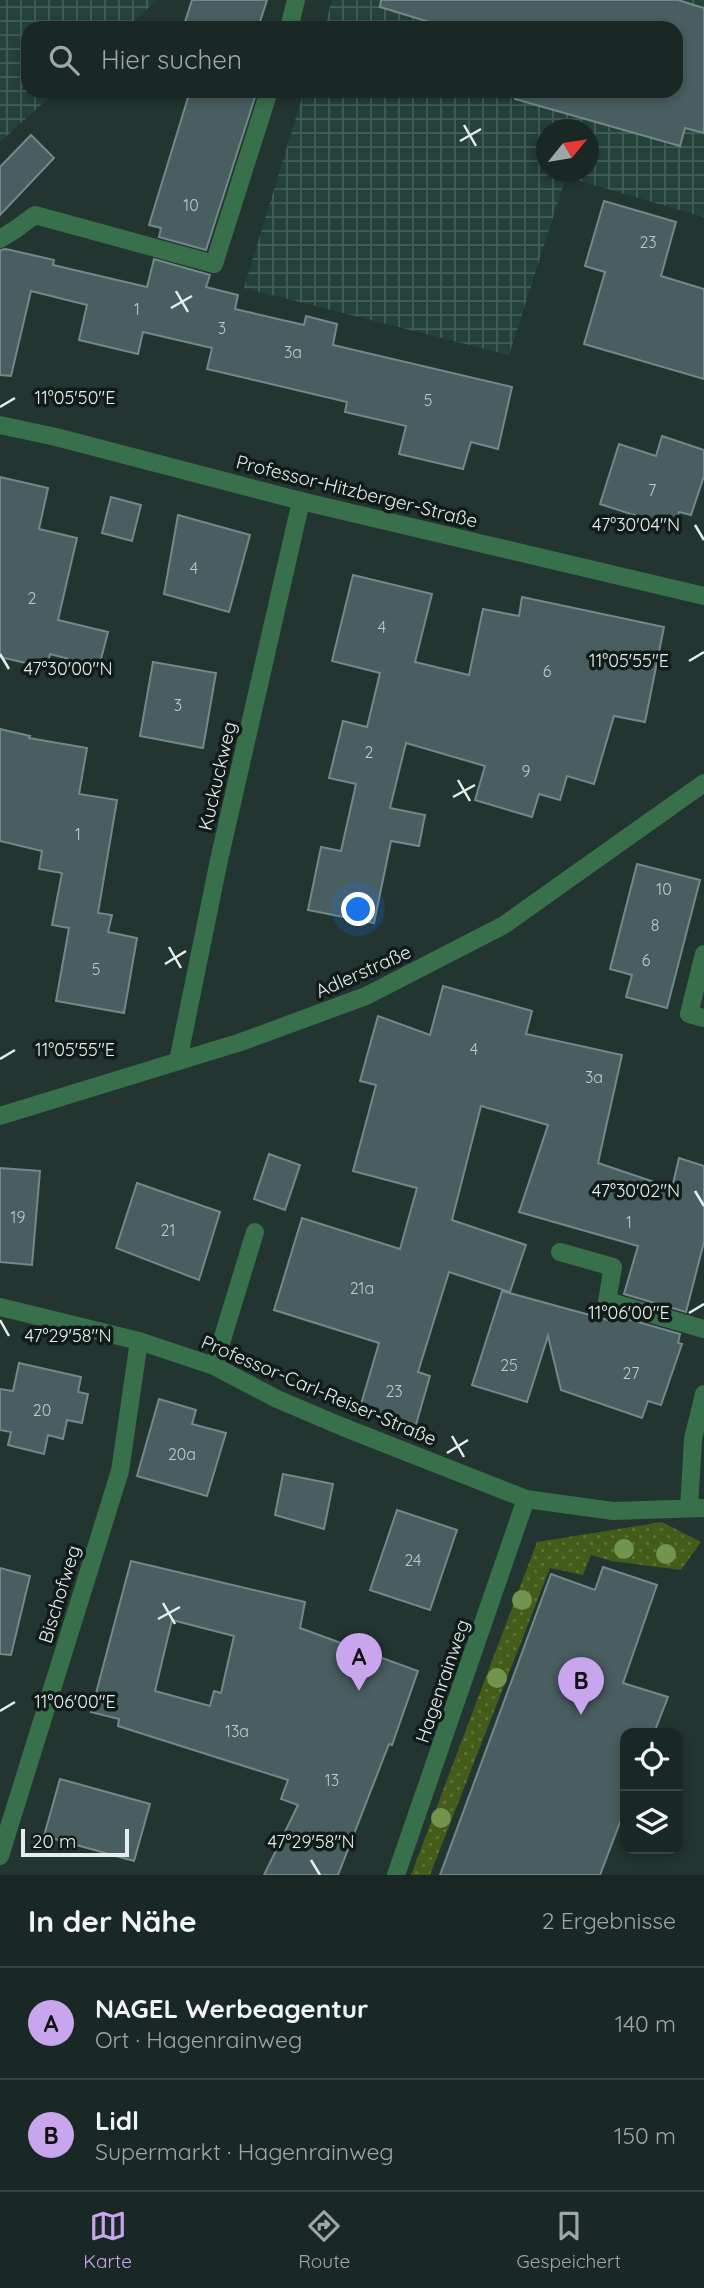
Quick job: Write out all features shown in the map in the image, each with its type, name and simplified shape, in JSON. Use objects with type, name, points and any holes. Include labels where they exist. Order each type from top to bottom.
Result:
[{"type":"street","points":[[291,21],[296,0]]},
{"type":"street","points":[[0,239],[35,215],[214,264],[267,98]]},
{"type":"street","name":"Professor-Hitzberger-Straße","points":[[0,425],[301,501],[704,596]]},
{"type":"street","name":"Kuckuckweg","points":[[178,1061],[219,860],[301,501]]},
{"type":"street","name":"Adlerstraße","points":[[0,1116],[241,1042],[366,996],[504,925],[704,783]]},
{"type":"street","points":[[704,954],[689,1014],[704,1018]]},
{"type":"street","points":[[214,1366],[256,1232]]},
{"type":"street","points":[[560,1252],[613,1267],[607,1301],[704,1329]]},
{"type":"street","name":"Professor-Carl-Reiser-Straße","points":[[0,1307],[139,1340],[214,1366],[277,1399],[526,1499],[613,1511],[697,1508]]},
{"type":"street","name":"Bischofweg","points":[[0,1856],[120,1471],[139,1340]]},
{"type":"street","points":[[697,1508],[693,1439],[704,1395]]},
{"type":"street","name":"Hagenrainweg","points":[[396,1875],[526,1499]]},
{"type":"shaded area","points":[[0,0],[157,0],[134,21],[21,21],[21,98],[48,98],[0,142]]},
{"type":"shaded area","points":[[332,0],[704,0],[704,217],[583,182],[599,182],[599,119],[536,119],[536,182],[564,182],[509,355],[244,288],[302,98],[683,98],[683,21],[326,21]]},
{"type":"green space","points":[[662,1522],[701,1542],[681,1570],[611,1561],[591,1555],[583,1575],[550,1568],[430,1875],[411,1875],[537,1542]]},
{"type":"building","points":[[192,0],[267,0],[260,21],[185,21]]},
{"type":"building","points":[[381,0],[678,0],[704,8],[704,133],[685,128],[680,146],[599,123],[599,119],[585,119],[515,99],[683,98],[683,21],[426,21],[380,7]]},
{"type":"building","points":[[188,98],[255,98],[206,250],[159,237],[161,228],[149,225]]},
{"type":"building","points":[[31,135],[54,158],[0,215],[0,167]]},
{"type":"building","points":[[604,201],[676,222],[661,276],[704,289],[704,379],[584,344],[605,272],[585,266]]},
{"type":"building","points":[[0,250],[54,260],[53,265],[147,287],[154,259],[210,275],[206,287],[238,295],[235,309],[304,325],[306,316],[337,324],[333,345],[512,387],[498,449],[471,442],[463,469],[399,454],[406,426],[345,412],[347,402],[207,369],[212,348],[143,332],[138,354],[79,340],[87,305],[31,291],[11,376],[0,375]]},
{"type":"building","points":[[662,436],[704,450],[704,476],[691,515],[679,512],[674,528],[600,504],[619,444],[656,456]]},
{"type":"building","points":[[0,477],[48,488],[39,529],[77,538],[58,620],[108,632],[99,667],[50,654],[47,668],[0,657]]},
{"type":"building","points":[[111,497],[141,505],[132,541],[102,533]]},
{"type":"building","points":[[178,515],[250,535],[229,612],[164,594]]},
{"type":"building","points":[[353,575],[432,594],[415,662],[469,675],[483,609],[519,616],[522,597],[664,627],[645,722],[614,716],[594,784],[567,776],[560,800],[539,794],[532,817],[475,800],[485,766],[406,743],[390,808],[425,815],[419,846],[391,841],[374,923],[308,910],[321,847],[341,851],[356,784],[329,778],[343,721],[367,727],[380,673],[332,661]]},
{"type":"building","points":[[153,662],[216,673],[203,748],[140,736]]},
{"type":"building","points":[[0,729],[30,736],[29,738],[87,748],[79,794],[117,800],[98,913],[112,915],[108,932],[137,938],[124,1013],[56,1001],[69,928],[52,925],[62,873],[39,869],[42,851],[0,841]]},
{"type":"building","points":[[637,864],[700,880],[667,1008],[626,997],[632,975],[610,969]]},
{"type":"building","points":[[443,986],[532,1011],[526,1034],[622,1055],[598,1163],[672,1188],[679,1158],[704,1166],[704,1242],[686,1312],[624,1294],[638,1246],[519,1212],[548,1125],[481,1106],[452,1220],[526,1245],[510,1292],[449,1272],[418,1372],[430,1376],[415,1428],[359,1411],[379,1343],[274,1310],[302,1218],[400,1249],[417,1188],[353,1171],[376,1085],[360,1081],[378,1016],[430,1035]]},
{"type":"building","points":[[269,1154],[300,1165],[285,1210],[254,1199]]},
{"type":"building","points":[[0,1168],[40,1171],[32,1265],[0,1262]]},
{"type":"building","points":[[137,1183],[220,1212],[199,1280],[116,1248]]},
{"type":"building","points":[[502,1291],[608,1320],[610,1314],[680,1334],[678,1343],[682,1344],[661,1405],[648,1401],[642,1418],[561,1390],[548,1336],[527,1402],[472,1385]]},
{"type":"building","points":[[19,1363],[81,1377],[78,1392],[88,1394],[82,1423],[67,1420],[63,1439],[48,1435],[44,1454],[8,1445],[11,1432],[0,1430],[0,1389],[13,1391]]},
{"type":"building","points":[[159,1399],[196,1410],[192,1424],[226,1433],[207,1496],[137,1476]]},
{"type":"building","points":[[283,1474],[333,1484],[324,1529],[275,1515]]},
{"type":"building","points":[[397,1510],[457,1530],[430,1610],[370,1590]]},
{"type":"building","points":[[131,1561],[305,1602],[300,1628],[418,1671],[392,1745],[389,1744],[338,1875],[264,1875],[298,1805],[281,1799],[288,1780],[118,1726],[119,1719],[91,1712]],"holes":[[[172,1620],[234,1636],[221,1693],[214,1691],[210,1706],[155,1691]]]},
{"type":"building","points":[[603,1567],[657,1585],[623,1683],[668,1697],[656,1728],[620,1728],[620,1822],[600,1875],[440,1875],[551,1574],[595,1590]]},
{"type":"building","points":[[0,1568],[30,1576],[11,1655],[0,1654]]},
{"type":"building","points":[[60,1779],[150,1804],[134,1861],[44,1836]]},
{"type":"place","name":"NAGEL Werbeagentur","points":[[359,1691]]},
{"type":"place","name":"Lidl","points":[[581,1715]]}]
